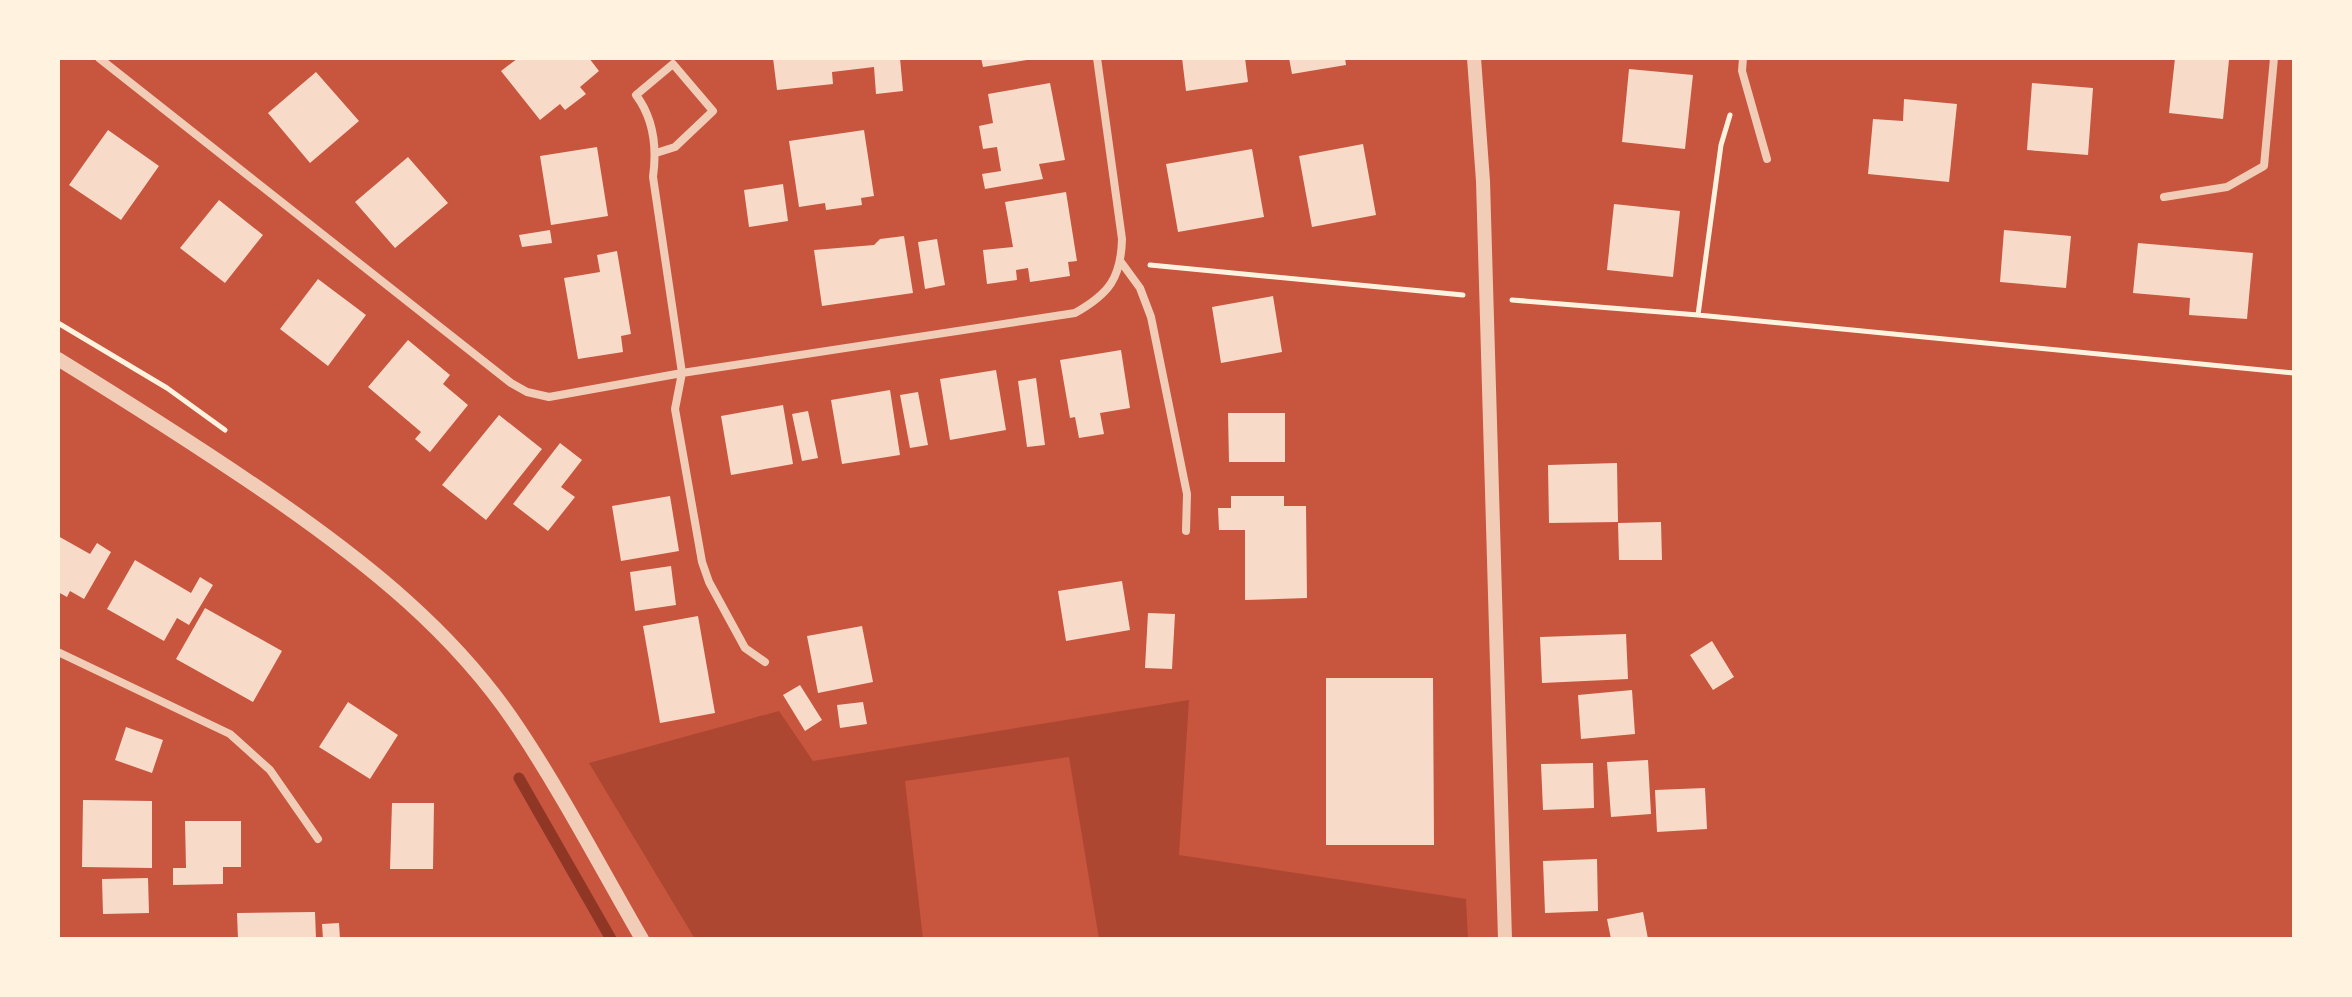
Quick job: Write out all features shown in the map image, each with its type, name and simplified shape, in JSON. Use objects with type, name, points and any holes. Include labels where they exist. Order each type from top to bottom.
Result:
[{"type":"street","points":[[99,58],[511,383],[527,392],[549,397],[682,373],[1075,313],[1098,300],[1114,279],[1121,262],[1122,239],[1097,58]]},
{"type":"street","points":[[1474,58],[1483,181],[1505,939]]},
{"type":"street","points":[[1743,58],[1742,71],[1767,159]]},
{"type":"street","points":[[2164,197],[2227,187],[2264,166],[2274,58]]},
{"type":"street","points":[[656,153],[675,147],[713,111],[673,64],[636,95],[646,109],[656,153],[653,177],[682,373],[675,409],[702,562],[709,582],[745,648],[765,662]]},
{"type":"street","points":[[1121,262],[1140,288],[1151,317],[1187,494],[1186,531]]},
{"type":"street","points":[[58,359],[188,438],[318,529],[396,590],[438,629],[519,728],[642,939]]},
{"type":"street","points":[[58,652],[230,734],[270,770],[318,839]]},
{"type":"path","points":[[1698,315],[1721,145],[1742,71]]},
{"type":"path","points":[[1121,262],[2294,373]]},
{"type":"shaded area","points":[[1189,700],[1179,855],[1466,899],[1468,939],[1099,939],[1069,757],[905,781],[923,939],[695,939],[589,763],[779,711],[813,761]]},
{"type":"building","points":[[518,58],[589,58],[599,71],[580,87],[586,94],[565,110],[560,104],[540,120],[501,71]]},
{"type":"building","points":[[773,58],[900,58],[903,91],[876,94],[874,67],[832,72],[833,84],[777,90]]},
{"type":"building","points":[[981,58],[1026,58],[1027,60],[983,67]]},
{"type":"building","points":[[1182,58],[1245,58],[1248,82],[1186,91]]},
{"type":"building","points":[[1289,58],[1345,58],[1346,65],[1292,74]]},
{"type":"building","points":[[2175,58],[2229,60],[2223,119],[2169,113]]},
{"type":"building","points":[[1629,69],[1693,75],[1685,149],[1622,142]]},
{"type":"building","points":[[316,72],[359,121],[310,163],[268,113]]},
{"type":"building","points":[[1050,83],[1065,160],[1039,164],[1043,179],[985,189],[982,174],[1001,171],[997,147],[983,149],[979,126],[993,123],[988,94]]},
{"type":"building","points":[[2032,83],[2093,88],[2088,155],[2027,150]]},
{"type":"building","points":[[1904,99],[1957,104],[1949,182],[1868,174],[1873,119],[1903,121]]},
{"type":"building","points":[[108,130],[159,166],[121,220],[69,185]]},
{"type":"building","points":[[864,130],[874,196],[861,198],[862,205],[826,210],[825,203],[799,207],[789,141]]},
{"type":"building","points":[[1363,144],[1376,215],[1312,227],[1299,156]]},
{"type":"building","points":[[597,147],[608,216],[551,225],[540,156]]},
{"type":"building","points":[[1252,149],[1264,217],[1178,232],[1166,164]]},
{"type":"building","points":[[408,157],[448,203],[395,248],[355,202]]},
{"type":"building","points":[[783,184],[788,221],[749,227],[744,190]]},
{"type":"building","points":[[1066,192],[1077,261],[1068,262],[1070,276],[1030,282],[1028,268],[1016,270],[1017,280],[987,284],[983,250],[1013,247],[1005,202]]},
{"type":"building","points":[[219,200],[263,235],[225,283],[180,248]]},
{"type":"building","points":[[1614,204],[1680,211],[1673,277],[1607,270]]},
{"type":"building","points":[[550,230],[552,243],[522,247],[519,235]]},
{"type":"building","points":[[2004,230],[2071,236],[2066,288],[2000,282]]},
{"type":"building","points":[[904,236],[913,293],[822,306],[814,250],[874,245],[880,239]]},
{"type":"building","points":[[937,239],[945,285],[925,289],[918,242]]},
{"type":"building","points":[[2138,243],[2253,253],[2247,319],[2189,315],[2190,298],[2133,293]]},
{"type":"building","points":[[617,251],[631,334],[621,336],[623,352],[578,359],[564,278],[600,272],[597,255]]},
{"type":"building","points":[[318,279],[366,315],[328,366],[280,329]]},
{"type":"building","points":[[1273,296],[1282,352],[1221,363],[1212,307]]},
{"type":"building","points":[[408,340],[450,375],[443,384],[468,405],[430,452],[415,439],[421,432],[368,387]]},
{"type":"building","points":[[1121,350],[1130,408],[1100,413],[1104,434],[1079,438],[1075,417],[1070,418],[1060,360]]},
{"type":"building","points":[[996,370],[1006,430],[950,440],[940,379]]},
{"type":"building","points":[[1036,378],[1045,445],[1027,447],[1018,381]]},
{"type":"building","points":[[890,390],[900,455],[842,464],[831,400]]},
{"type":"building","points":[[918,392],[928,445],[910,448],[900,395]]},
{"type":"building","points":[[783,405],[793,464],[731,475],[721,416]]},
{"type":"building","points":[[808,411],[818,458],[802,461],[792,414]]},
{"type":"building","points":[[1228,413],[1285,413],[1285,462],[1229,462]]},
{"type":"building","points":[[499,415],[542,449],[486,520],[442,485]]},
{"type":"building","points":[[560,443],[582,460],[561,487],[575,497],[548,531],[513,504]]},
{"type":"building","points":[[1617,463],[1618,522],[1549,523],[1548,465]]},
{"type":"building","points":[[670,496],[679,551],[621,561],[612,506]]},
{"type":"building","points":[[1231,496],[1284,496],[1284,506],[1306,506],[1307,598],[1245,600],[1245,530],[1219,530],[1218,508],[1231,508]]},
{"type":"building","points":[[1661,522],[1662,560],[1619,560],[1618,523]]},
{"type":"building","points":[[58,536],[90,554],[97,543],[111,552],[84,599],[70,591],[67,597],[58,592]]},
{"type":"building","points":[[135,560],[191,593],[200,577],[213,585],[189,625],[177,618],[164,641],[107,609]]},
{"type":"building","points":[[671,566],[676,605],[635,611],[630,572]]},
{"type":"building","points":[[1122,581],[1130,630],[1066,641],[1058,591]]},
{"type":"building","points":[[205,608],[282,651],[253,702],[176,659]]},
{"type":"building","points":[[1148,613],[1175,614],[1172,669],[1145,668]]},
{"type":"building","points":[[698,616],[715,713],[660,723],[643,626]]},
{"type":"building","points":[[862,626],[873,682],[818,693],[807,636]]},
{"type":"building","points":[[1626,634],[1628,679],[1542,683],[1540,637]]},
{"type":"building","points":[[1712,641],[1734,677],[1713,690],[1690,655]]},
{"type":"building","points":[[1326,678],[1433,678],[1434,845],[1326,845]]},
{"type":"building","points":[[800,685],[822,720],[805,731],[783,695]]},
{"type":"building","points":[[1632,690],[1635,734],[1581,739],[1578,695]]},
{"type":"building","points":[[348,702],[398,735],[370,779],[319,747]]},
{"type":"building","points":[[863,702],[867,724],[840,728],[837,705]]},
{"type":"building","points":[[126,727],[163,740],[152,773],[115,760]]},
{"type":"building","points":[[1648,760],[1651,814],[1611,817],[1607,762]]},
{"type":"building","points":[[1593,763],[1594,808],[1543,810],[1541,764]]},
{"type":"building","points":[[1705,788],[1707,829],[1657,832],[1655,790]]},
{"type":"building","points":[[83,800],[152,801],[152,868],[82,867]]},
{"type":"building","points":[[392,803],[434,803],[433,869],[390,869]]},
{"type":"building","points":[[185,821],[241,821],[241,867],[223,867],[223,884],[173,885],[173,868],[186,868]]},
{"type":"building","points":[[1597,859],[1598,911],[1545,913],[1543,861]]},
{"type":"building","points":[[148,878],[149,913],[103,914],[102,879]]},
{"type":"building","points":[[315,912],[316,939],[238,939],[237,913]]},
{"type":"building","points":[[1643,912],[1648,939],[1611,939],[1607,919]]},
{"type":"building","points":[[339,923],[340,939],[323,939],[322,924]]},
{"type":"waterway","points":[[519,778],[611,939]]}]
